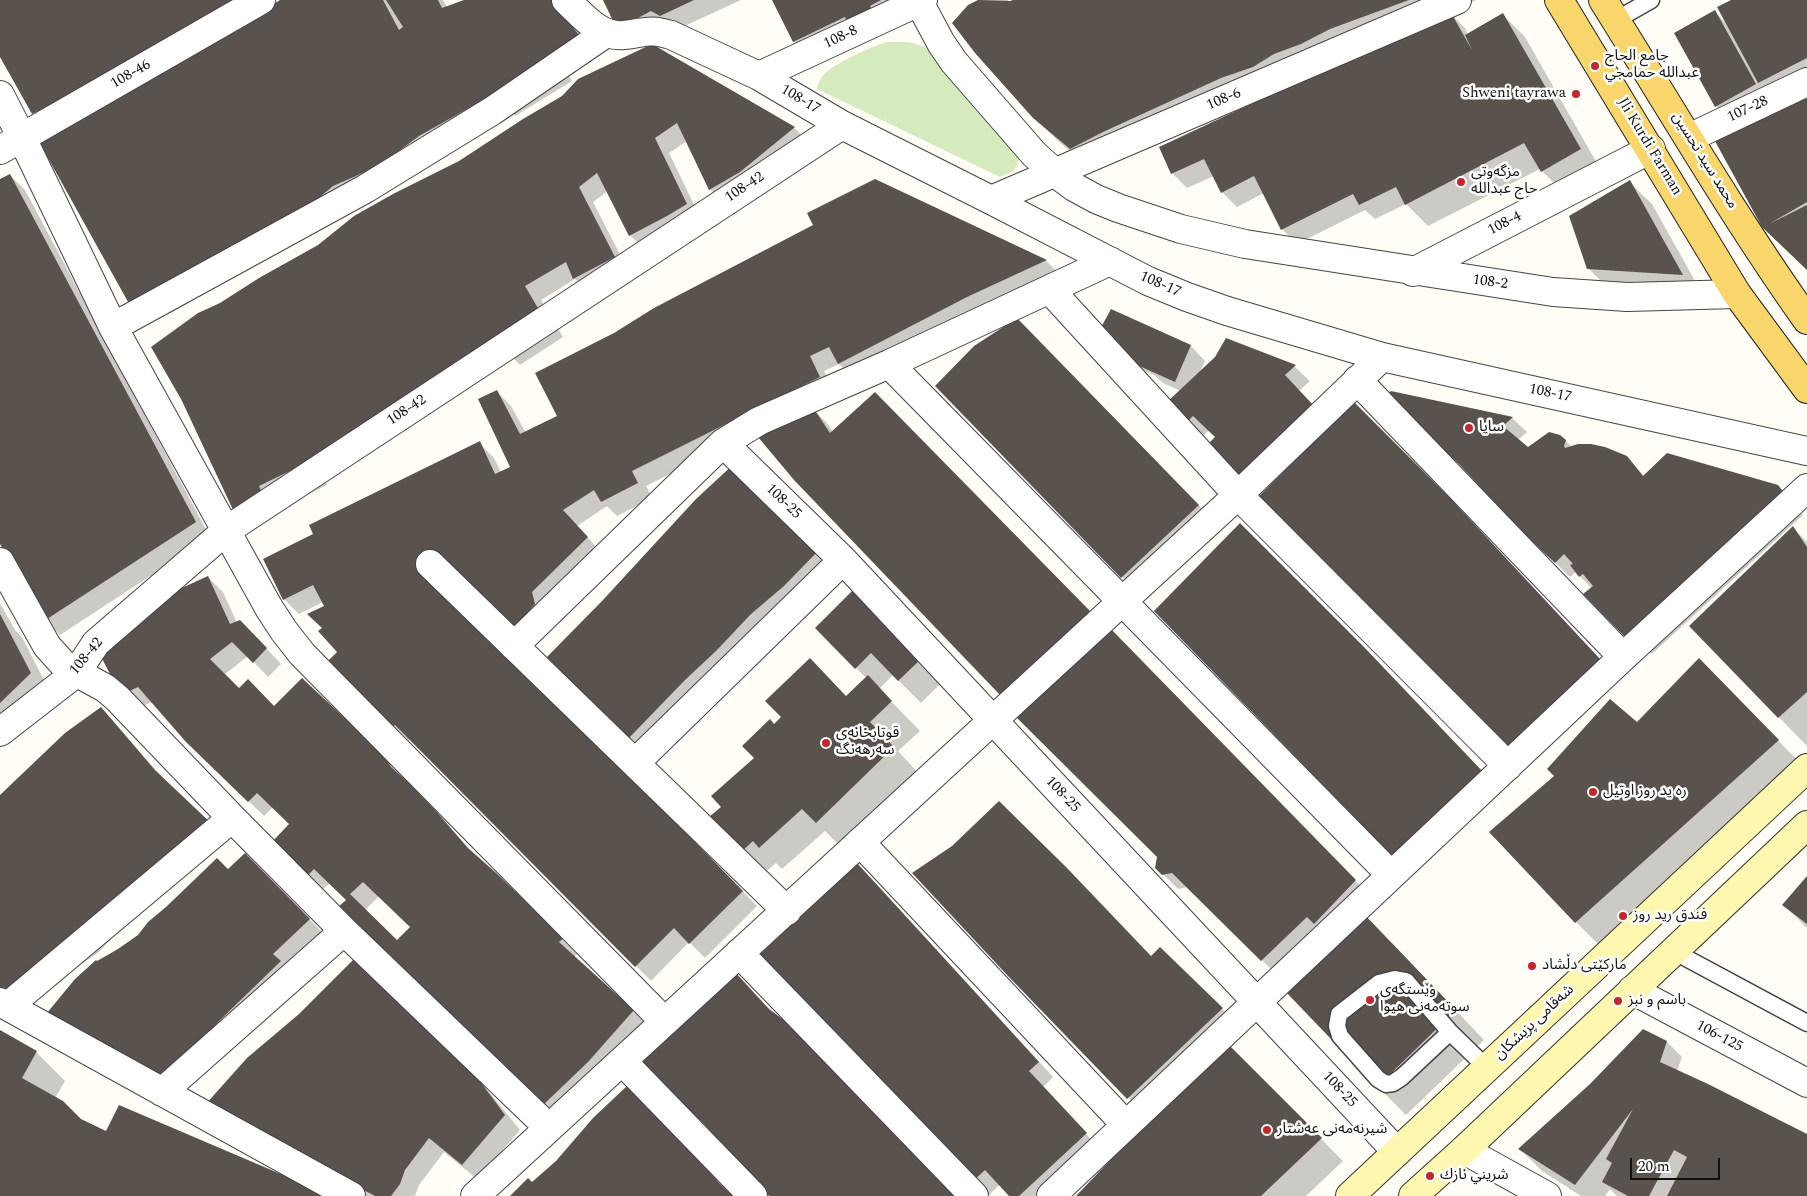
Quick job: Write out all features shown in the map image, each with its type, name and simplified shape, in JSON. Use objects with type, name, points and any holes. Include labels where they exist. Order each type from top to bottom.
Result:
[{"type":"main road","name":"Jli Kurdi Farman","points":[[1559,0],[1651,149],[1737,294],[1806,389]]},
{"type":"main road","name":"محمد سید تحسین","points":[[1610,10],[1689,138],[1807,320]]},
{"type":"main road","name":"شەقامی پزیشکان","points":[[1350,1196],[1807,768]]},
{"type":"main road","points":[[1413,1196],[1464,1150],[1807,824]]},
{"type":"street","name":"108-46","points":[[11,144],[262,0]]},
{"type":"street","points":[[113,327],[365,189],[492,111],[606,33],[589,23],[566,0]]},
{"type":"street","name":"108-6","points":[[992,200],[1457,0]]},
{"type":"street","name":"108-2","points":[[920,1],[941,43],[954,62],[1034,154],[1055,173],[1082,191],[1118,208],[1181,228],[1246,244],[1413,272],[1553,292],[1590,296],[1664,297],[1737,294]]},
{"type":"street","name":"108-8","points":[[759,76],[920,1]]},
{"type":"street","name":"108-17","points":[[606,33],[626,35],[648,30],[665,33],[759,76],[842,124],[1148,281],[1203,303],[1382,357],[1807,451]]},
{"type":"street","name":"107-28","points":[[1689,138],[1807,82]]},
{"type":"street","points":[[0,95],[11,144],[269,608],[284,631],[302,654],[664,1021]]},
{"type":"street","name":"108-42","points":[[0,732],[76,673],[96,643],[227,530],[842,124]]},
{"type":"street","name":"108-4","points":[[1413,272],[1651,149]]},
{"type":"street","points":[[514,646],[723,443],[759,422],[1110,261]]},
{"type":"street","points":[[1050,290],[1238,495],[1508,766]]},
{"type":"street","points":[[475,1196],[1238,495],[1382,357]]},
{"type":"street","points":[[889,364],[1391,875]]},
{"type":"street","points":[[1357,380],[1623,657]]},
{"type":"street","name":"108-25","points":[[723,443],[842,560],[1396,1152]]},
{"type":"street","points":[[1051,1196],[1623,657],[1807,488]]},
{"type":"street","points":[[634,763],[842,560]]},
{"type":"street","points":[[0,562],[47,646],[65,666],[105,688],[117,698],[344,931],[550,1128]]},
{"type":"street","points":[[430,564],[786,911]]},
{"type":"street","points":[[232,818],[4,1004],[352,1196]]},
{"type":"street","points":[[860,842],[1126,1126]]},
{"type":"street","points":[[162,1092],[344,931]]},
{"type":"street","points":[[739,953],[974,1196]]},
{"type":"street","name":"106-125","points":[[1632,990],[1807,1083]]},
{"type":"street","points":[[622,1060],[753,1196]]},
{"type":"street","points":[[1464,1150],[1547,1196]]},
{"type":"lane","points":[[1610,10],[1651,0]]},
{"type":"lane","points":[[1673,951],[1807,1022]]},
{"type":"lane","points":[[1450,1032],[1402,1077],[1393,1083],[1386,1084],[1378,1079],[1340,1036],[1337,1026],[1339,1014],[1379,983],[1395,979],[1406,981],[1450,1032],[1487,1068]]},
{"type":"green space","points":[[887,42],[909,42],[925,47],[1016,149],[1019,159],[1014,171],[1000,177],[817,89],[821,78],[826,72],[839,63]]},
{"type":"building","points":[[0,0],[235,0],[74,93],[32,114],[0,57]]},
{"type":"building","points":[[280,0],[383,0],[399,30],[403,27],[386,0],[438,0],[442,8],[464,0],[552,0],[582,39],[492,95],[419,136],[365,172],[333,186],[308,207],[132,309],[38,140],[215,40]]},
{"type":"building","points":[[603,0],[694,0],[660,16],[651,11],[638,18],[614,23]]},
{"type":"building","points":[[772,0],[881,0],[870,6],[874,14],[849,26],[845,17],[793,42]]},
{"type":"building","points":[[978,0],[1409,0],[1330,29],[1301,44],[1274,54],[1253,67],[1221,78],[1070,149],[1033,118],[975,53],[952,23],[968,5]]},
{"type":"building","points":[[1731,0],[1807,0],[1807,58],[1758,83],[1717,7]]},
{"type":"building","points":[[1715,10],[1756,84],[1715,107],[1674,33]]},
{"type":"building","points":[[1450,11],[1472,50],[1465,35],[1503,13],[1581,149],[1541,172],[1524,143],[1405,205],[1396,187],[1359,205],[1353,194],[1281,230],[1254,176],[1221,193],[1204,159],[1171,174],[1159,147]]},
{"type":"building","points":[[652,44],[795,127],[740,172],[709,190],[677,123],[655,138],[687,204],[629,236],[597,173],[579,187],[615,257],[573,279],[566,262],[525,286],[542,315],[343,445],[259,486],[264,497],[235,514],[181,399],[151,347],[198,313],[220,303],[259,278],[318,245],[354,216],[459,161],[562,96],[578,79]]},
{"type":"building","points":[[1807,87],[1807,202],[1769,224],[1807,205],[1807,270],[1762,227],[1710,132]]},
{"type":"building","points":[[10,174],[196,522],[44,621],[0,544],[0,179]]},
{"type":"building","points":[[875,179],[1047,260],[967,297],[838,364],[829,347],[810,356],[820,377],[632,471],[638,483],[601,502],[594,490],[563,510],[588,537],[532,592],[535,604],[515,627],[435,557],[428,554],[416,561],[431,573],[743,891],[689,944],[674,928],[635,967],[395,725],[393,727],[328,661],[337,652],[318,631],[322,628],[307,614],[324,606],[313,585],[283,600],[263,559],[313,534],[309,525],[480,441],[495,474],[510,467],[478,399],[497,390],[520,434],[557,416],[535,373],[614,333],[654,308],[813,225],[807,213]]},
{"type":"building","points":[[1630,180],[1683,275],[1587,269],[1569,216]]},
{"type":"building","points":[[1111,309],[1191,345],[1175,382],[1126,360],[1098,333]]},
{"type":"building","points":[[1017,318],[1199,505],[1121,578],[935,386],[974,346]]},
{"type":"building","points":[[1226,338],[1296,365],[1285,375],[1314,406],[1237,476],[1208,444],[1215,437],[1193,416],[1186,423],[1166,403],[1215,357]]},
{"type":"building","points":[[1391,391],[1513,417],[1503,426],[1528,447],[1549,432],[1560,435],[1566,440],[1565,448],[1578,444],[1591,444],[1605,447],[1627,456],[1643,476],[1667,453],[1778,485],[1789,499],[1628,640],[1583,594],[1593,586],[1583,574],[1579,577],[1570,565],[1573,564],[1564,554],[1555,563],[1521,531],[1459,464],[1385,396]]},
{"type":"building","points":[[875,392],[1090,611],[1001,696],[794,480],[758,437],[812,406],[830,433]]},
{"type":"building","points":[[1354,402],[1449,497],[1601,660],[1504,751],[1320,557],[1259,496]]},
{"type":"building","points":[[737,461],[819,550],[784,586],[751,614],[626,741],[547,657],[602,601],[696,499]]},
{"type":"building","points":[[1240,523],[1363,646],[1486,775],[1394,858],[1154,611]]},
{"type":"building","points":[[1793,526],[1807,547],[1807,692],[1778,718],[1689,626]]},
{"type":"building","points":[[208,576],[230,624],[240,620],[267,648],[253,663],[232,642],[210,659],[239,688],[248,679],[274,706],[302,678],[383,754],[391,767],[436,811],[468,848],[564,938],[559,942],[634,1010],[588,1062],[541,1107],[337,908],[346,900],[314,869],[307,876],[272,842],[289,824],[257,793],[248,802],[186,742],[138,687],[121,695],[97,649],[162,597]],"holes":[[[363,882],[410,927],[397,940],[350,894]]]},
{"type":"building","points":[[853,590],[920,660],[898,681],[871,653],[855,669],[815,628]]},
{"type":"building","points":[[0,614],[31,673],[0,703]]},
{"type":"building","points":[[1109,627],[1356,880],[1314,924],[1307,917],[1261,961],[1172,873],[1162,875],[1155,868],[1157,857],[1017,718]]},
{"type":"building","points":[[810,658],[846,696],[868,675],[892,701],[870,722],[894,747],[816,823],[802,809],[759,848],[753,841],[740,853],[709,817],[721,807],[711,796],[754,758],[742,746],[770,719],[774,724],[781,717],[765,701]]},
{"type":"building","points":[[1699,658],[1779,740],[1575,923],[1489,832],[1554,776],[1547,769],[1610,699],[1637,722]]},
{"type":"building","points":[[101,707],[155,770],[214,826],[111,910],[0,994],[0,795],[65,733]]},
{"type":"building","points":[[999,801],[1067,868],[1151,956],[1160,947],[1223,1008],[1127,1099],[912,873],[952,846]]},
{"type":"building","points":[[245,853],[310,919],[273,954],[281,961],[219,1021],[188,1057],[159,1084],[42,1019],[75,979],[96,960],[118,949],[138,935],[148,922],[217,858],[228,869]]},
{"type":"building","points":[[857,863],[1039,1062],[1029,1071],[1087,1133],[1019,1196],[1009,1196],[985,1170],[972,1182],[758,956]]},
{"type":"building","points":[[1807,876],[1807,924],[1782,905]]},
{"type":"building","name":"وێستگەی سوتەمەنی هیوا","points":[[1363,913],[1456,1010],[1377,1087],[1284,990]]},
{"type":"building","points":[[354,959],[480,1081],[505,1115],[462,1165],[429,1138],[405,1170],[400,1184],[391,1196],[375,1196],[324,1169],[280,1141],[205,1105],[247,1058],[299,1014]]},
{"type":"building","points":[[735,972],[769,1009],[804,1035],[959,1196],[769,1196],[704,1124],[637,1061]]},
{"type":"building","points":[[1643,1029],[1667,1041],[1660,1062],[1807,1134],[1807,1196],[1667,1196],[1687,1157],[1674,1150],[1649,1196],[1628,1196],[1602,1182],[1612,1163],[1606,1159],[1633,1109],[1575,1185],[1518,1149],[1590,1084]]},
{"type":"building","points":[[0,1030],[37,1051],[22,1078],[63,1101],[81,1119],[106,1131],[119,1105],[290,1178],[324,1196],[0,1196]]},
{"type":"building","points":[[1227,1043],[1322,1138],[1261,1196],[1076,1196],[1165,1103]]},
{"type":"building","points":[[627,1086],[688,1146],[719,1183],[733,1196],[510,1196],[528,1178],[532,1182],[556,1161],[593,1118]]},
{"type":"place","name":"جامع الحاج عبدالله حمامجي","points":[[1595,66]]},
{"type":"place","name":"Shweni tayrawa","points":[[1576,94]]},
{"type":"place","name":"مزگەوتی حاج عبدالله","points":[[1461,182]]},
{"type":"place","name":"سايا","points":[[1469,428]]},
{"type":"place","name":"قوتابخانەی سەرهەنگ","points":[[826,743]]},
{"type":"place","name":"ره يد روز اوتيل","points":[[1593,792]]},
{"type":"place","name":"فندق ريد روز","points":[[1623,916]]},
{"type":"place","name":"مارکێتی دڵشاد","points":[[1532,966]]},
{"type":"place","name":"وێستگەی سوتەمەنی هیوا","points":[[1370,1000]]},
{"type":"place","name":"باسم و نبز","points":[[1618,1001]]},
{"type":"place","name":"شیرنەمەنی عەشتار","points":[[1267,1130]]},
{"type":"place","name":"شريني نازك","points":[[1430,1176]]}]
